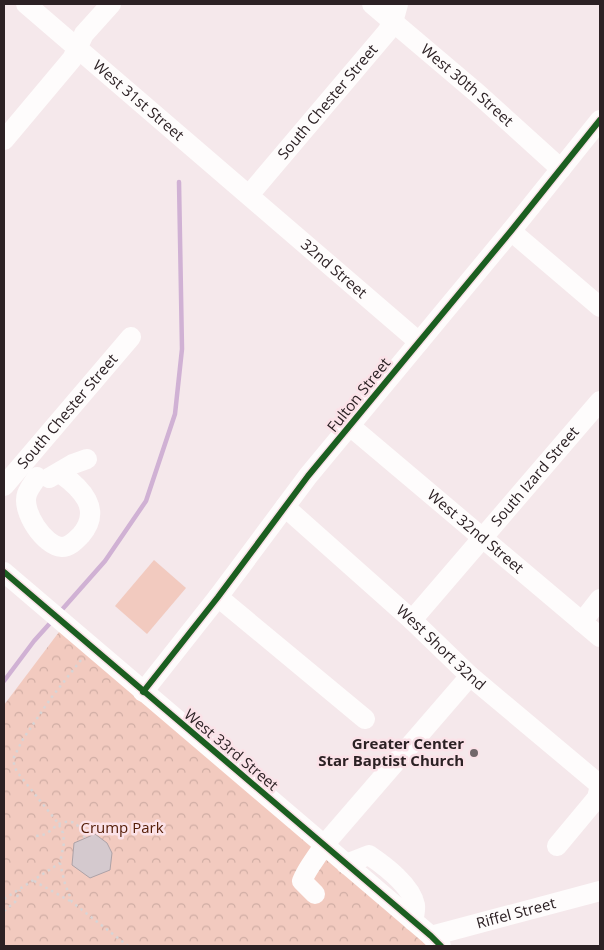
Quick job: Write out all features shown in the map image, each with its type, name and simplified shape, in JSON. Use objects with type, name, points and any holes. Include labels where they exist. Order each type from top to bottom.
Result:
[{"type":"street","name":"West 31st Street","points":[[26,4],[249,195]]},
{"type":"street","points":[[4,140],[72,58],[84,34],[111,4]]},
{"type":"street","name":"West 30th Street","points":[[372,4],[396,13],[477,93],[561,169]]},
{"type":"street","name":"South Chester Street","points":[[249,195],[387,32],[396,13]]},
{"type":"street","name":"Fulton Street","points":[[143,692],[218,597],[308,476],[511,231],[600,120]]},
{"type":"street","name":"32nd Street","points":[[249,195],[419,342]]},
{"type":"street","points":[[511,231],[600,307]]},
{"type":"street","name":"South Chester Street","points":[[4,486],[28,472],[131,337]]},
{"type":"street","name":"South Izard Street","points":[[412,620],[600,402]]},
{"type":"street","name":"West 32nd Street","points":[[350,426],[600,637]]},
{"type":"street","points":[[60,473],[80,490],[89,505],[91,514],[83,532],[74,543],[63,547],[54,544],[45,537],[36,528],[28,515],[26,504],[28,472],[39,479],[51,477],[73,464],[87,460]]},
{"type":"street","name":"West Short 32nd","points":[[285,507],[412,620],[470,676],[600,785]]},
{"type":"street","name":"West 33rd Street","points":[[4,572],[436,941]]},
{"type":"street","points":[[218,597],[364,719]]},
{"type":"street","points":[[582,622],[600,599]]},
{"type":"street","points":[[314,894],[302,880],[306,871],[324,846],[470,676]]},
{"type":"street","points":[[557,846],[597,798],[600,785]]},
{"type":"street","name":"Riffel Street","points":[[436,941],[600,891]]},
{"type":"path","points":[[72,902],[60,863],[64,843],[63,833],[58,823],[17,772],[14,765],[14,757],[23,739],[82,658]]},
{"type":"path","points":[[36,836],[45,834],[58,823],[68,821],[76,823],[86,838]]},
{"type":"path","points":[[4,899],[60,863]]},
{"type":"path","points":[[34,881],[72,902],[128,946]]},
{"type":"path","points":[[4,912],[15,902],[20,890]]},
{"type":"green space","points":[[154,560],[186,588],[147,634],[115,606]]},
{"type":"green space","name":"Crump Park","points":[[65,624],[438,946],[4,946],[4,705]]},
{"type":"building","points":[[95,834],[107,843],[112,853],[110,870],[90,878],[72,865],[74,843]]},
{"type":"waterway","points":[[59,613],[105,561],[146,501],[175,414],[182,349],[179,182]]},
{"type":"waterway","points":[[4,681],[34,641],[52,621]]},
{"type":"cycle path","points":[[143,692],[218,597],[308,476],[511,231],[600,120]]},
{"type":"cycle path","points":[[4,572],[441,946]]},
{"type":"place","name":"Greater Center Star Baptist Church","points":[[474,753]]}]
